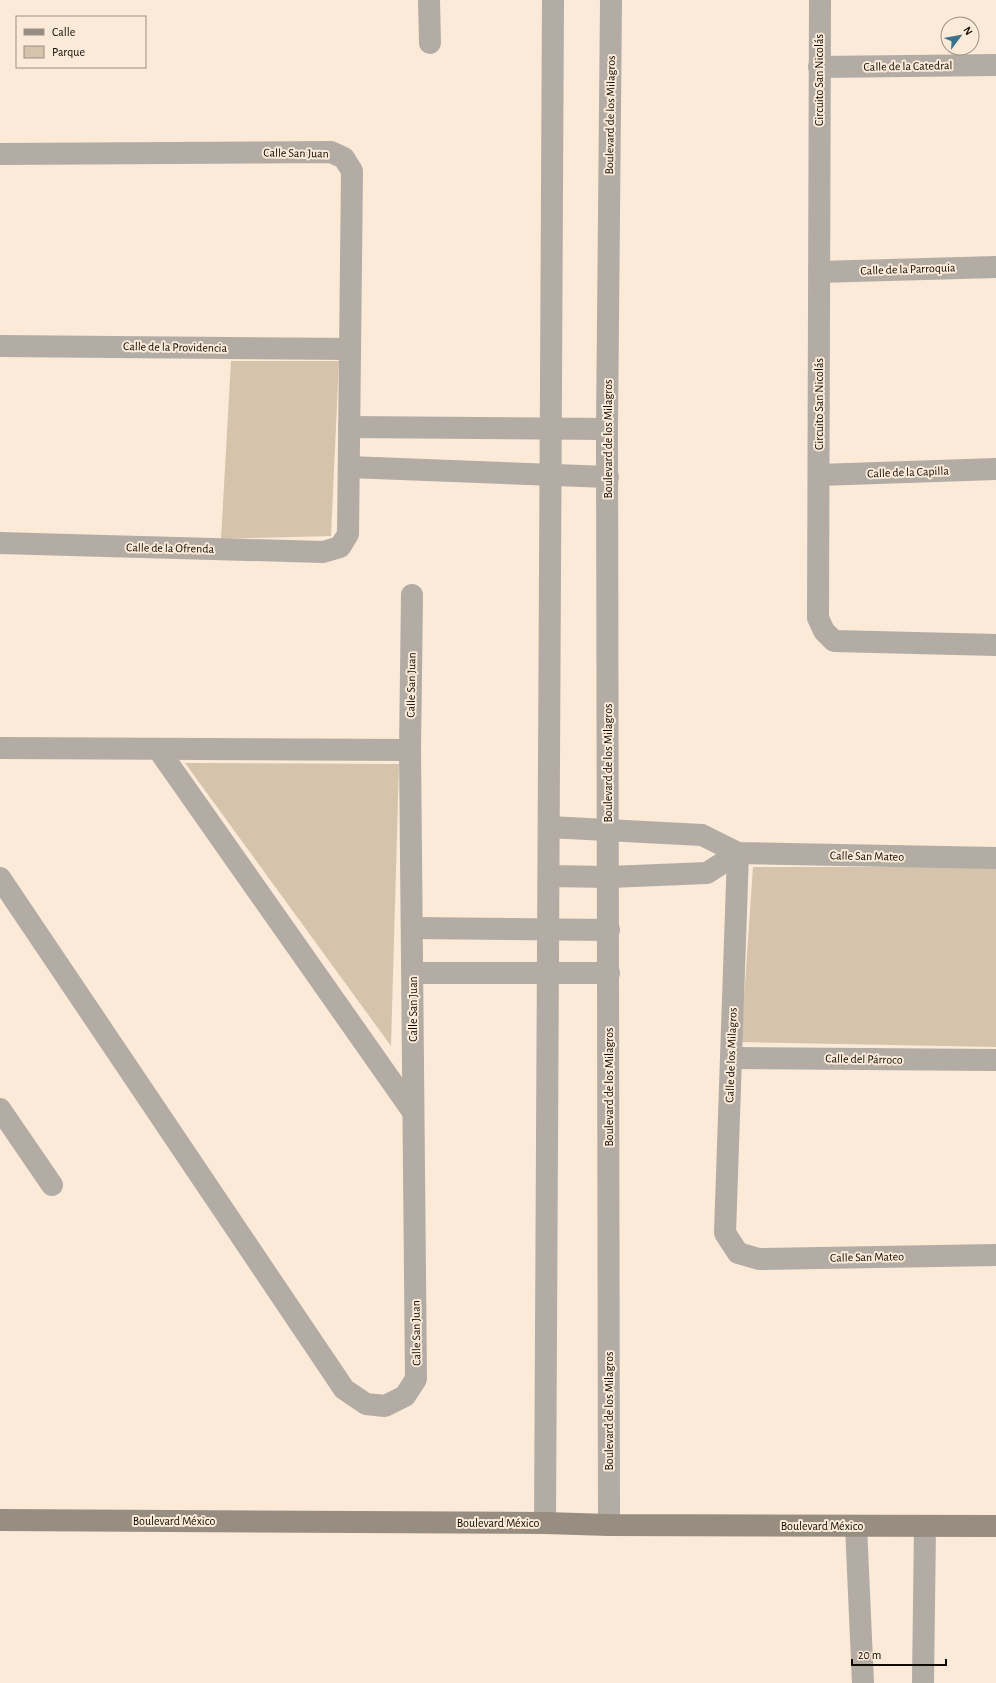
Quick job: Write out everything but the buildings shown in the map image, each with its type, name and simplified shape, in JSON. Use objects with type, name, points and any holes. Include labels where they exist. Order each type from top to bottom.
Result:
[{"type":"main road","name":"Boulevard México","points":[[0,1520],[545,1523],[609,1525],[996,1526]]},
{"type":"street","points":[[430,0],[430,43]]},
{"type":"street","points":[[545,1523],[553,0]]},
{"type":"street","name":"Boulevard de los Milagros","points":[[609,1525],[607,429],[611,0]]},
{"type":"street","name":"Circuito San Nicolás","points":[[820,0],[818,618],[824,631],[834,641],[996,645]]},
{"type":"street","name":"Calle de la Catedral","points":[[820,67],[996,65]]},
{"type":"street","name":"Calle San Juan","points":[[0,154],[331,152],[344,158],[352,171],[349,467],[348,534],[340,547]]},
{"type":"street","name":"Calle de la Parroquia","points":[[819,272],[996,267]]},
{"type":"street","name":"Calle de la Providencia","points":[[0,346],[350,350]]},
{"type":"street","points":[[349,427],[607,429]]},
{"type":"street","points":[[349,467],[608,477]]},
{"type":"street","name":"Calle de la Capilla","points":[[819,475],[996,469]]},
{"type":"street","name":"Calle de la Ofrenda","points":[[0,543],[323,552],[340,547]]},
{"type":"street","name":"Calle San Juan","points":[[0,878],[344,1388],[366,1404],[385,1406],[405,1396],[416,1379],[413,928],[410,750],[412,595]]},
{"type":"street","points":[[0,748],[410,750]]},
{"type":"street","points":[[158,749],[414,1112]]},
{"type":"street","name":"Calle San Mateo","points":[[549,827],[702,834],[738,853],[996,858]]},
{"type":"street","points":[[549,876],[609,877],[707,873],[738,853]]},
{"type":"street","name":"Calle de los Milagros","points":[[738,853],[725,1233],[738,1253]]},
{"type":"street","points":[[413,928],[609,930]]},
{"type":"street","points":[[413,974],[609,973]]},
{"type":"street","name":"Calle del Párroco","points":[[731,1058],[996,1060]]},
{"type":"street","points":[[0,1109],[52,1185]]},
{"type":"street","name":"Calle San Mateo","points":[[738,1253],[760,1259],[996,1255]]},
{"type":"street","points":[[856,1526],[863,1683]]},
{"type":"street","points":[[923,1683],[925,1526]]},
{"type":"green space","points":[[231,361],[339,361],[331,536],[221,539]]},
{"type":"green space","points":[[185,763],[399,764],[391,1046]]},
{"type":"green space","points":[[753,867],[996,867],[996,1047],[741,1042]]}]
